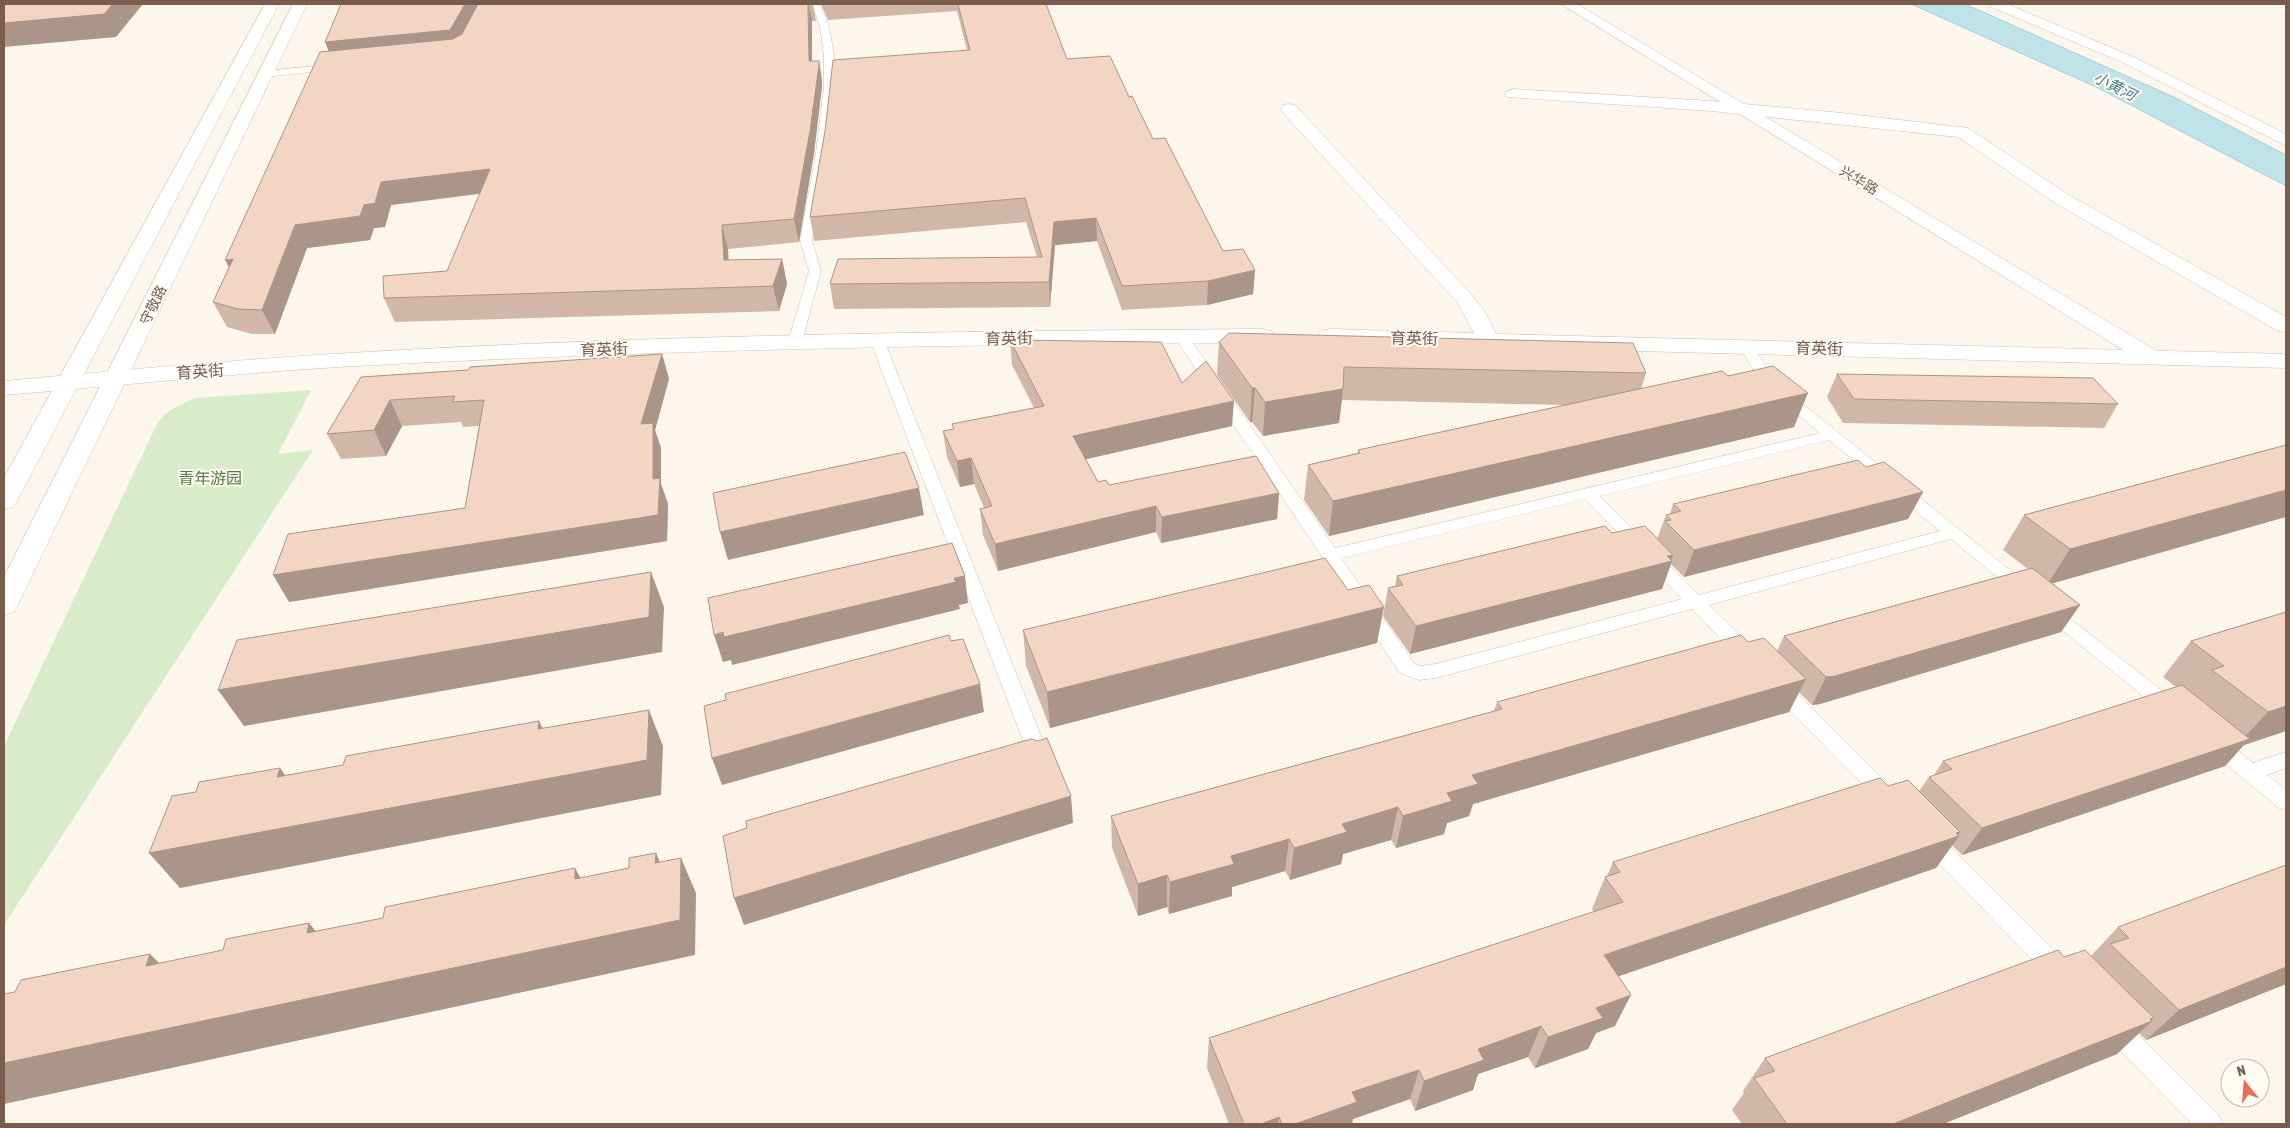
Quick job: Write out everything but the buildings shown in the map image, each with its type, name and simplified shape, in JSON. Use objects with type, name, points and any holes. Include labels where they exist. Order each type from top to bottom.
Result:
[{"type":"street","points":[[4,501],[272,4]]},
{"type":"street","name":"守敬路","points":[[4,605],[300,4]]},
{"type":"street","name":"兴华路","points":[[1568,4],[2149,356]]},
{"type":"street","points":[[1996,4],[2128,60],[2286,141]]},
{"type":"street","points":[[1513,94],[1742,109],[1962,132],[2062,199],[2104,224],[2276,315],[2286,326]]},
{"type":"street","points":[[1288,109],[1464,298],[1474,312],[1488,340]]},
{"type":"street","name":"育英街","points":[[4,388],[381,358],[795,342],[1182,336],[1488,340],[2286,361]]},
{"type":"street","points":[[2261,360],[2286,368]]},
{"type":"lane","points":[[795,342],[815,271],[815,266],[807,250],[806,240],[828,98],[828,39],[826,24],[816,4]]},
{"type":"lane","points":[[266,74],[342,66]]},
{"type":"lane","points":[[1182,336],[1407,668],[1419,674],[1954,533]]},
{"type":"lane","points":[[877,340],[1040,759]]},
{"type":"lane","points":[[1746,346],[1764,375],[1780,392],[2181,717]]},
{"type":"lane","points":[[1330,555],[1832,435]]},
{"type":"lane","points":[[1588,493],[2071,983]]},
{"type":"lane","points":[[2204,735],[2286,802]]},
{"type":"lane","points":[[2250,772],[2286,760]]},
{"type":"lane","points":[[2099,1011],[2210,1124]]},
{"type":"green space","name":"青年游园","points":[[311,390],[278,454],[313,450],[4,925],[4,746],[158,422],[175,407],[196,398]]},
{"type":"water","name":"小黄河","points":[[1911,4],[1965,4],[2176,98],[2286,155],[2286,186],[2096,87]]}]
